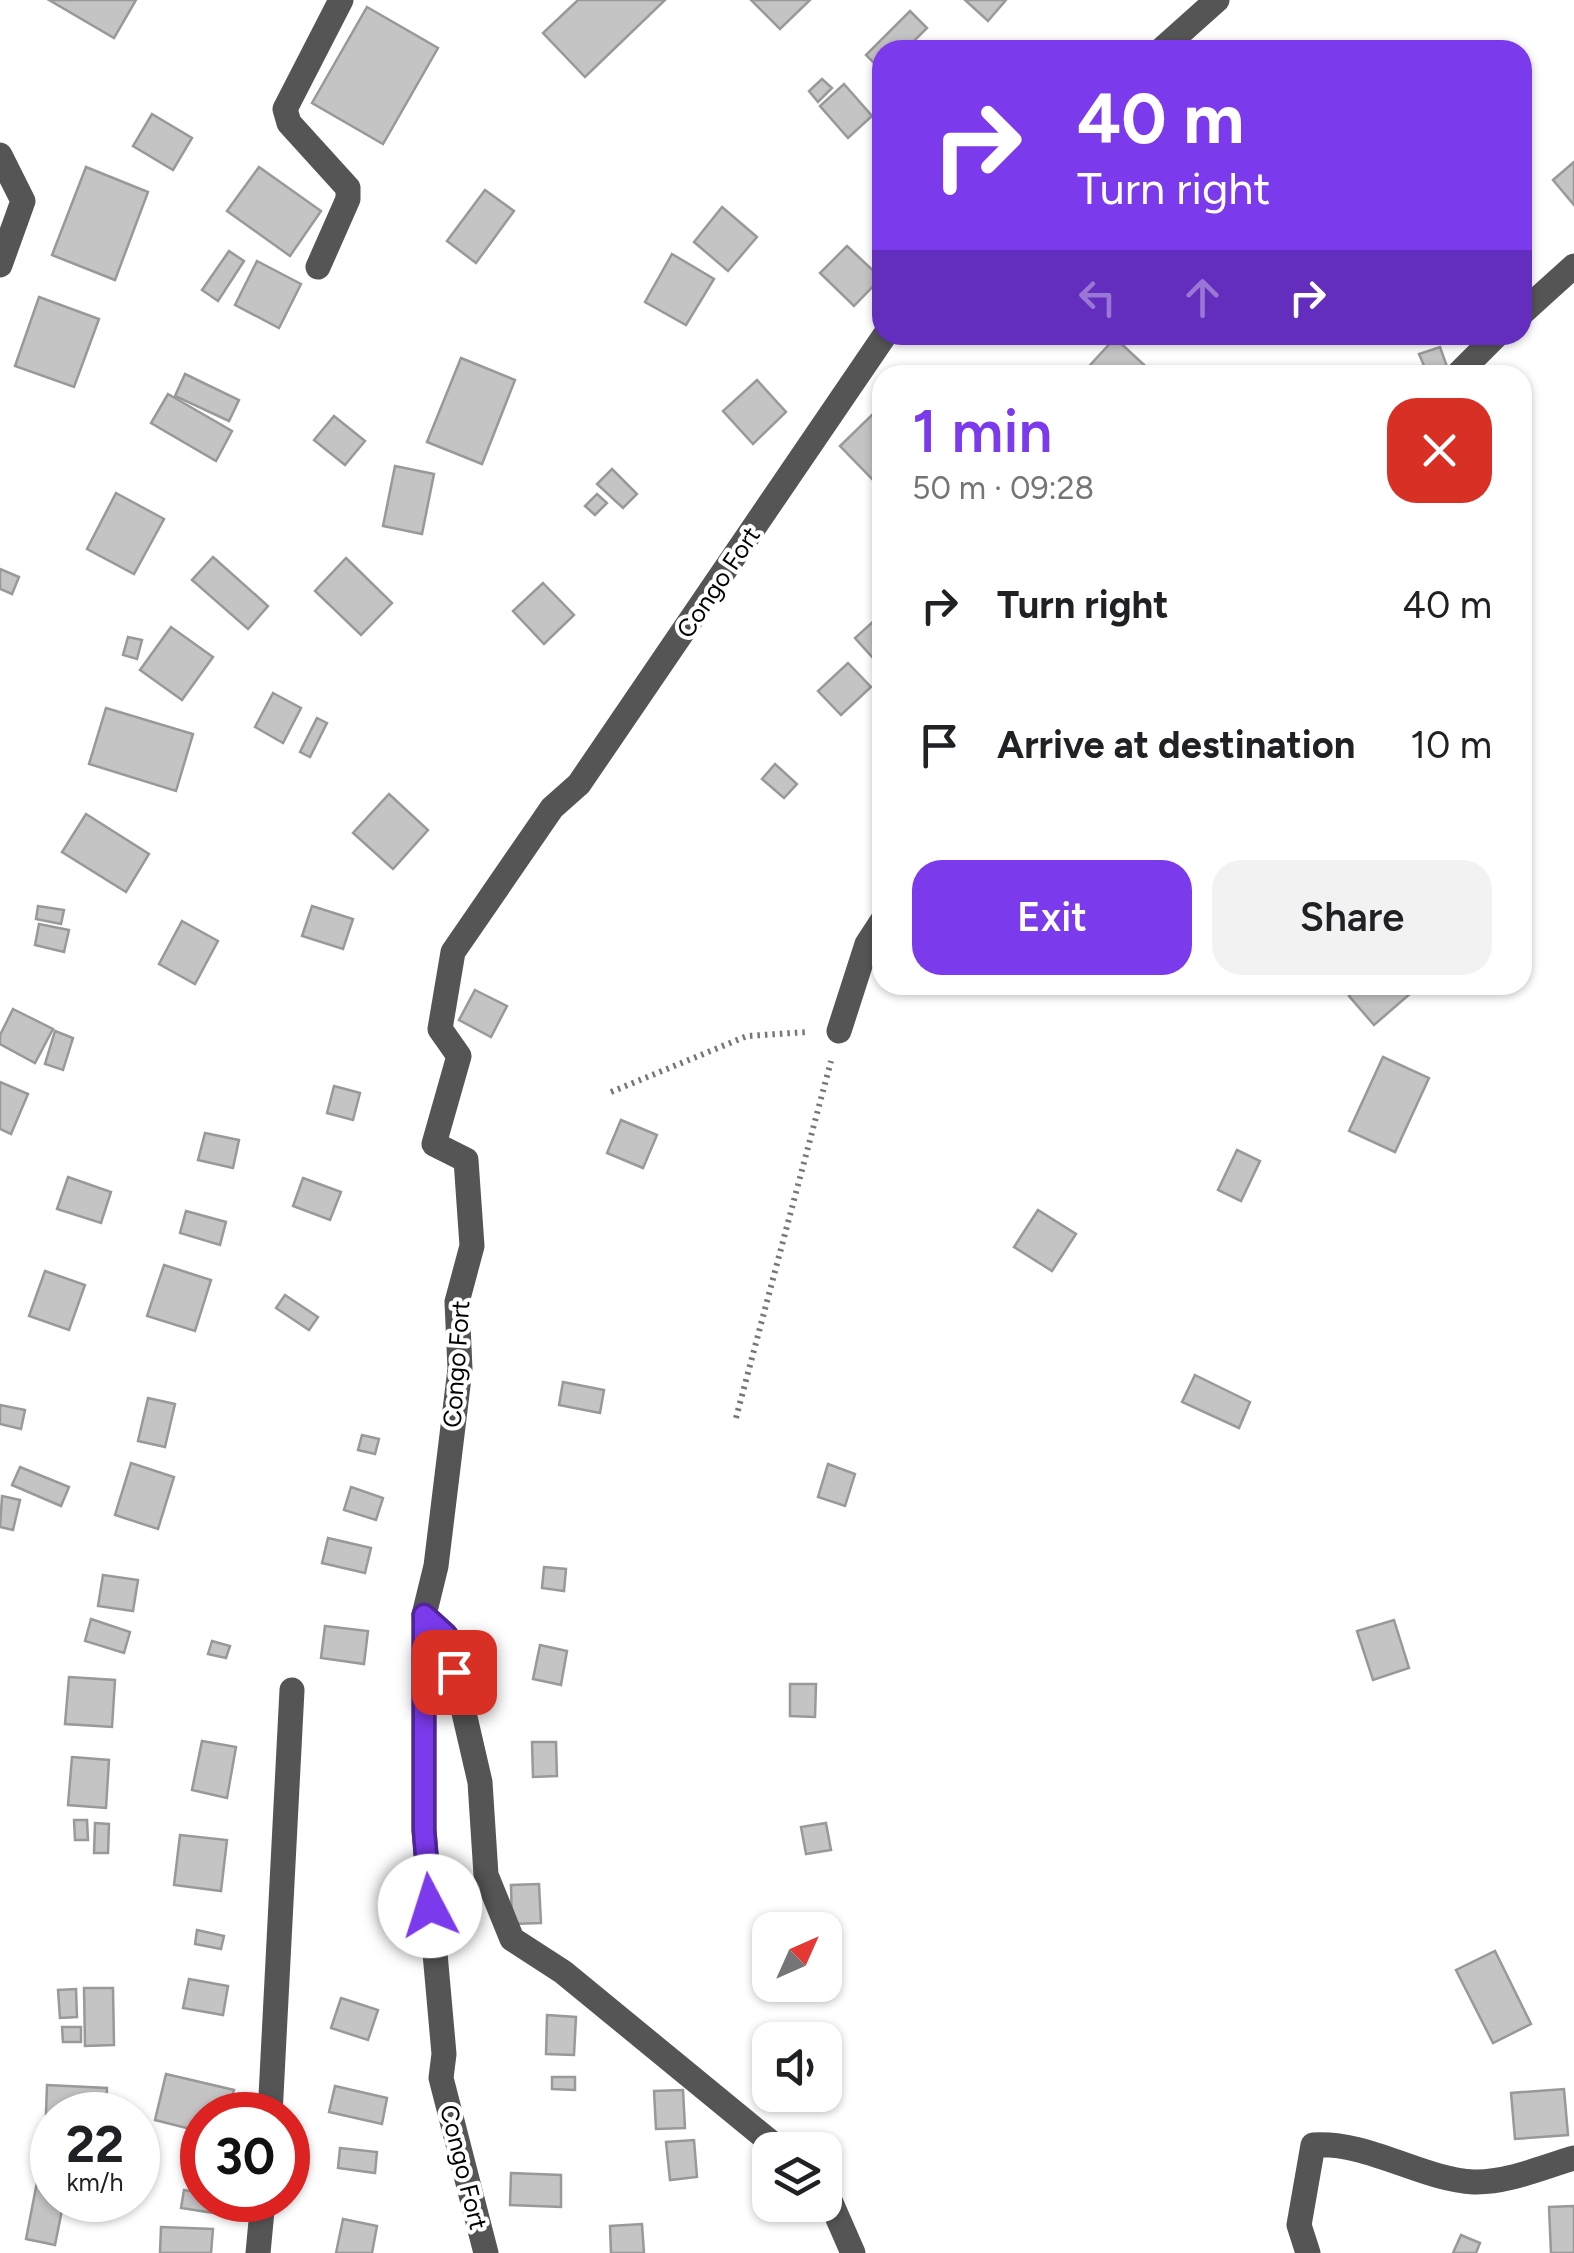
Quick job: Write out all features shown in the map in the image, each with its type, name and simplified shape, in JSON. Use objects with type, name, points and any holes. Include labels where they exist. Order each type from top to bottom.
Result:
[{"type":"street","points":[[318,268],[348,199],[348,188],[290,123],[285,108],[341,0]]},
{"type":"street","points":[[1171,40],[1217,0]]},
{"type":"street","points":[[0,156],[23,201],[0,265]]},
{"type":"street","points":[[1532,304],[1574,266]]},
{"type":"street","name":"Congo Fort","points":[[486,2253],[441,2078],[444,2054],[424,1830],[424,1615],[436,1566],[460,1369],[458,1302],[472,1246],[466,1160],[434,1144],[459,1056],[440,1029],[453,952],[552,808],[579,784],[879,345]]},
{"type":"street","points":[[1467,365],[1487,345]]},
{"type":"street","points":[[839,1031],[872,937]]},
{"type":"street","points":[[424,1615],[446,1635],[480,1782],[486,1875],[512,1939],[563,1972],[758,2132]]},
{"type":"street","points":[[271,2092],[292,1690]]},
{"type":"street","points":[[1308,2253],[1299,2225],[1313,2145],[1348,2149],[1472,2182],[1495,2180],[1574,2158]]},
{"type":"street","points":[[258,2253],[260,2222]]},
{"type":"street","points":[[839,2222],[853,2253]]},
{"type":"path","points":[[611,1092],[746,1036],[839,1031],[736,1418]]},
{"type":"building","points":[[49,0],[136,0],[114,38]]},
{"type":"building","points":[[578,0],[665,0],[585,77],[543,33]]},
{"type":"building","points":[[751,0],[810,0],[780,29]]},
{"type":"building","points":[[965,0],[1006,0],[988,21]]},
{"type":"building","points":[[367,7],[438,48],[383,144],[312,103]]},
{"type":"building","points":[[910,11],[927,28],[915,40],[881,40]]},
{"type":"building","points":[[822,79],[832,88],[818,102],[809,91]]},
{"type":"building","points":[[844,84],[872,116],[848,138],[820,106]]},
{"type":"building","points":[[152,114],[192,138],[173,170],[133,146]]},
{"type":"building","points":[[1574,162],[1574,205],[1553,180]]},
{"type":"building","points":[[86,167],[148,192],[115,280],[52,255]]},
{"type":"building","points":[[259,167],[321,211],[290,256],[227,211]]},
{"type":"building","points":[[485,190],[514,211],[476,263],[447,241]]},
{"type":"building","points":[[722,207],[757,237],[728,271],[694,242]]},
{"type":"building","points":[[847,246],[872,270],[872,287],[854,306],[820,273]]},
{"type":"building","points":[[229,251],[244,261],[218,301],[202,290]]},
{"type":"building","points":[[672,254],[714,279],[686,325],[645,302]]},
{"type":"building","points":[[257,261],[301,284],[279,328],[235,305]]},
{"type":"building","points":[[39,297],[99,319],[74,387],[15,366]]},
{"type":"building","points":[[1109,345],[1123,345],[1144,365],[1090,365]]},
{"type":"building","points":[[1440,347],[1446,365],[1424,365],[1419,354]]},
{"type":"building","points":[[461,358],[515,380],[482,464],[427,442]]},
{"type":"building","points":[[185,374],[239,400],[229,421],[175,396]]},
{"type":"building","points":[[757,380],[786,412],[753,444],[723,411]]},
{"type":"building","points":[[168,394],[232,431],[216,461],[151,423]]},
{"type":"building","points":[[872,415],[872,479],[840,446]]},
{"type":"building","points":[[334,416],[365,441],[345,465],[314,440]]},
{"type":"building","points":[[395,466],[434,474],[422,534],[383,526]]},
{"type":"building","points":[[612,469],[637,494],[623,508],[597,484]]},
{"type":"building","points":[[116,493],[164,519],[134,574],[87,549]]},
{"type":"building","points":[[597,494],[607,503],[595,515],[585,506]]},
{"type":"building","points":[[213,557],[268,606],[248,629],[192,580]]},
{"type":"building","points":[[346,558],[392,603],[361,635],[315,591]]},
{"type":"building","points":[[0,569],[19,577],[12,594],[0,589]]},
{"type":"building","points":[[543,583],[574,615],[544,644],[513,611]]},
{"type":"building","points":[[872,623],[872,657],[855,638]]},
{"type":"building","points":[[171,627],[213,657],[182,700],[140,670]]},
{"type":"building","points":[[128,637],[142,640],[137,659],[123,655]]},
{"type":"building","points":[[848,663],[871,687],[841,715],[818,691]]},
{"type":"building","points":[[273,693],[301,708],[283,743],[255,727]]},
{"type":"building","points":[[106,708],[193,734],[176,791],[89,764]]},
{"type":"building","points":[[317,718],[327,723],[310,757],[300,752]]},
{"type":"building","points":[[775,764],[797,784],[784,798],[762,779]]},
{"type":"building","points":[[389,794],[428,830],[393,869],[353,833]]},
{"type":"building","points":[[86,814],[149,854],[126,892],[62,852]]},
{"type":"building","points":[[38,906],[64,910],[61,924],[36,919]]},
{"type":"building","points":[[312,906],[353,919],[343,949],[302,936]]},
{"type":"building","points":[[182,921],[218,941],[195,984],[159,964]]},
{"type":"building","points":[[39,924],[69,930],[64,952],[35,945]]},
{"type":"building","points":[[475,990],[507,1006],[491,1037],[459,1020]]},
{"type":"building","points":[[1350,995],[1409,995],[1374,1025]]},
{"type":"building","points":[[13,1009],[53,1029],[35,1063],[0,1044],[0,1035]]},
{"type":"building","points":[[55,1031],[73,1038],[63,1070],[45,1064]]},
{"type":"building","points":[[1383,1057],[1429,1078],[1395,1152],[1349,1131]]},
{"type":"building","points":[[0,1082],[28,1094],[11,1134],[0,1129]]},
{"type":"building","points":[[334,1086],[360,1093],[353,1120],[327,1113]]},
{"type":"building","points":[[621,1120],[657,1135],[643,1168],[607,1153]]},
{"type":"building","points":[[205,1133],[239,1140],[233,1168],[198,1160]]},
{"type":"building","points":[[1237,1150],[1260,1161],[1241,1201],[1218,1190]]},
{"type":"building","points":[[68,1177],[111,1192],[101,1223],[57,1209]]},
{"type":"building","points":[[303,1178],[341,1192],[330,1220],[293,1206]]},
{"type":"building","points":[[1038,1210],[1076,1234],[1052,1271],[1014,1247]]},
{"type":"building","points":[[186,1211],[226,1222],[220,1245],[180,1233]]},
{"type":"building","points":[[164,1265],[211,1280],[195,1331],[147,1316]]},
{"type":"building","points":[[45,1271],[85,1285],[69,1330],[29,1316]]},
{"type":"building","points":[[285,1295],[318,1317],[309,1330],[276,1308]]},
{"type":"building","points":[[1195,1375],[1250,1402],[1239,1428],[1182,1402]]},
{"type":"building","points":[[563,1382],[604,1390],[600,1413],[559,1405]]},
{"type":"building","points":[[148,1398],[175,1404],[165,1447],[138,1441]]},
{"type":"building","points":[[0,1405],[25,1410],[21,1429],[0,1424]]},
{"type":"building","points":[[362,1435],[379,1439],[375,1454],[358,1450]]},
{"type":"building","points":[[131,1463],[174,1477],[158,1529],[115,1515]]},
{"type":"building","points":[[828,1464],[855,1474],[845,1506],[818,1497]]},
{"type":"building","points":[[20,1467],[69,1487],[61,1506],[12,1485]]},
{"type":"building","points":[[351,1487],[383,1498],[376,1520],[344,1510]]},
{"type":"building","points":[[2,1496],[20,1500],[13,1530],[0,1527]]},
{"type":"building","points":[[328,1538],[371,1548],[365,1573],[322,1563]]},
{"type":"building","points":[[544,1567],[566,1569],[564,1591],[542,1588]]},
{"type":"building","points":[[103,1575],[138,1580],[133,1611],[98,1606]]},
{"type":"building","points":[[91,1619],[130,1632],[124,1653],[85,1641]]},
{"type":"building","points":[[1394,1620],[1409,1668],[1373,1680],[1357,1631]]},
{"type":"building","points":[[325,1626],[368,1631],[364,1664],[321,1658]]},
{"type":"building","points":[[212,1641],[230,1646],[226,1658],[208,1654]]},
{"type":"building","points":[[540,1645],[567,1651],[561,1685],[533,1679]]},
{"type":"building","points":[[69,1677],[115,1680],[112,1727],[65,1724]]},
{"type":"building","points":[[790,1684],[816,1684],[815,1717],[790,1716]]},
{"type":"building","points":[[202,1741],[236,1747],[227,1798],[192,1790]]},
{"type":"building","points":[[532,1742],[556,1742],[557,1776],[533,1777]]},
{"type":"building","points":[[72,1757],[109,1760],[106,1808],[68,1805]]},
{"type":"building","points":[[74,1820],[87,1820],[88,1840],[75,1840]]},
{"type":"building","points":[[95,1823],[109,1824],[108,1853],[94,1853]]},
{"type":"building","points":[[826,1823],[831,1850],[806,1854],[801,1827]]},
{"type":"building","points":[[180,1835],[227,1840],[221,1891],[174,1885]]},
{"type":"building","points":[[539,1884],[541,1923],[512,1924],[511,1885]]},
{"type":"building","points":[[197,1930],[224,1936],[221,1949],[195,1944]]},
{"type":"building","points":[[1495,1951],[1531,2024],[1493,2043],[1456,1970]]},
{"type":"building","points":[[189,1979],[228,1986],[223,2015],[183,2008]]},
{"type":"building","points":[[84,1988],[113,1988],[114,2045],[85,2046]]},
{"type":"building","points":[[76,1989],[77,2017],[60,2018],[58,1990]]},
{"type":"building","points":[[341,1998],[378,2010],[368,2040],[331,2028]]},
{"type":"building","points":[[547,2015],[576,2017],[574,2055],[546,2054]]},
{"type":"building","points":[[62,2027],[81,2027],[81,2042],[63,2042]]},
{"type":"building","points":[[166,2074],[234,2090],[180,2092],[180,2126],[160,2121]]},
{"type":"building","points":[[552,2077],[575,2077],[575,2090],[552,2089]]},
{"type":"building","points":[[47,2085],[107,2088],[107,2092],[47,2092]]},
{"type":"building","points":[[335,2086],[387,2098],[382,2124],[329,2112]]},
{"type":"building","points":[[1564,2089],[1568,2135],[1515,2139],[1511,2093]]},
{"type":"building","points":[[683,2090],[685,2128],[656,2129],[654,2091]]},
{"type":"building","points":[[694,2140],[697,2177],[670,2180],[666,2142]]},
{"type":"building","points":[[340,2148],[377,2152],[375,2173],[338,2168]]},
{"type":"building","points":[[511,2173],[561,2175],[561,2207],[510,2205]]},
{"type":"building","points":[[1574,2206],[1574,2253],[1551,2253],[1549,2207]]},
{"type":"building","points":[[30,2218],[30,2222],[60,2222],[55,2245],[26,2239]]},
{"type":"building","points":[[343,2219],[377,2226],[372,2253],[336,2253]]},
{"type":"building","points":[[642,2224],[644,2253],[611,2253],[610,2226]]},
{"type":"building","points":[[161,2227],[213,2229],[211,2253],[160,2253]]},
{"type":"building","points":[[1461,2235],[1480,2243],[1476,2253],[1453,2253]]},
{"type":"route","points":[[430,1906],[424,1830],[424,1615],[446,1635],[454,1672]]}]
